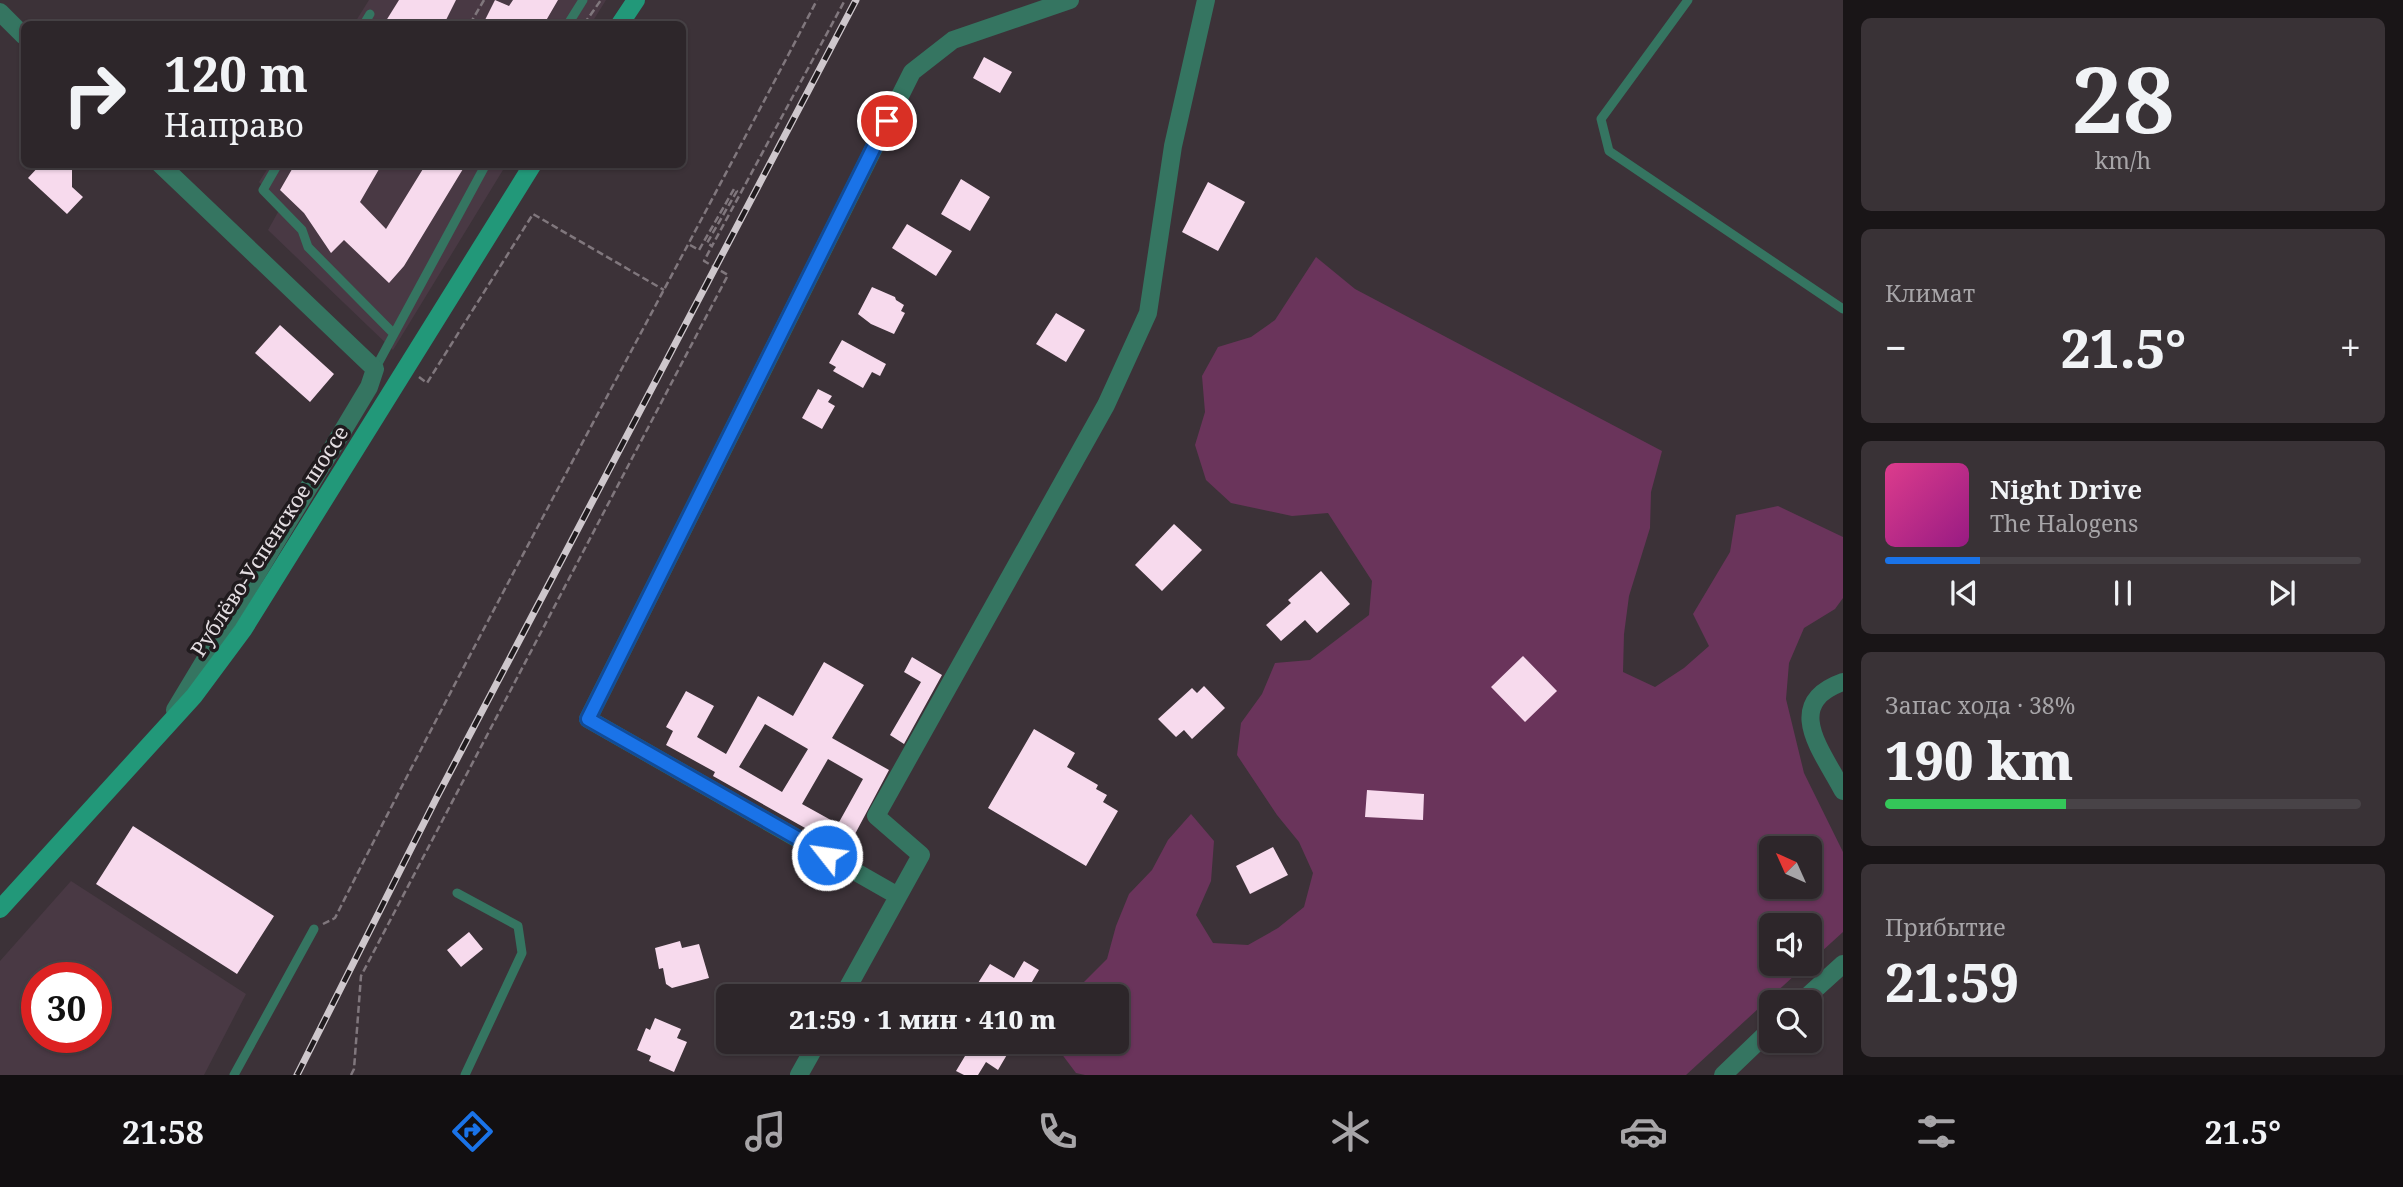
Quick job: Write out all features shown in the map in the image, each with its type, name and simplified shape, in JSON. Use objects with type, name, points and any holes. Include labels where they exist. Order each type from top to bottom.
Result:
[{"type":"main road","points":[[622,21],[636,0]]},
{"type":"main road","name":"Рублёво-Успенское шоссе","points":[[0,909],[194,696],[243,629],[531,168]]},
{"type":"street","points":[[898,896],[588,719],[912,72],[953,40],[1070,0]]},
{"type":"street","points":[[850,984],[921,855],[876,816],[1106,405],[1148,313],[1173,146],[1206,0]]},
{"type":"street","points":[[0,12],[21,33]]},
{"type":"street","points":[[160,735],[369,387],[376,369],[164,168]]},
{"type":"street","points":[[1843,682],[1820,693],[1811,704],[1810,718],[1812,732],[1843,791]]},
{"type":"street","points":[[1814,990],[1843,964]]},
{"type":"street","points":[[1723,1075],[1759,1040]]},
{"type":"street","points":[[799,1075],[811,1054]]},
{"type":"lane","points":[[570,21],[583,0]]},
{"type":"lane","points":[[1688,0],[1601,119],[1609,151],[1843,309]]},
{"type":"lane","points":[[366,21],[370,14]]},
{"type":"lane","points":[[276,168],[263,190],[302,230],[308,247],[394,334]]},
{"type":"lane","points":[[376,369],[484,168]]},
{"type":"lane","points":[[457,893],[518,926],[522,953],[465,1075]]},
{"type":"lane","points":[[234,1075],[314,929]]},
{"type":"path","points":[[472,21],[484,0]]},
{"type":"path","points":[[586,21],[601,0]]},
{"type":"path","points":[[314,929],[335,918],[385,818],[690,245],[817,0]]},
{"type":"path","points":[[351,1075],[354,1069],[361,976],[729,275],[704,261],[845,0]]},
{"type":"path","points":[[690,245],[699,250],[734,189],[737,191],[707,243],[712,246]]},
{"type":"path","points":[[413,373],[427,383],[533,214],[664,291]]},
{"type":"shaded area","points":[[369,0],[606,0],[593,21],[356,21]]},
{"type":"shaded area","points":[[268,168],[504,168],[393,350],[268,230],[282,205],[259,182]]},
{"type":"shaded area","points":[[1316,257],[1355,289],[1662,451],[1651,492],[1650,528],[1629,596],[1624,634],[1623,672],[1655,687],[1684,668],[1709,646],[1693,614],[1730,552],[1736,515],[1778,506],[1843,537],[1843,598],[1835,609],[1804,628],[1789,663],[1786,699],[1804,773],[1843,852],[1843,932],[1822,951],[1822,913],[1759,913],[1759,976],[1794,976],[1779,990],[1759,990],[1759,1008],[1686,1075],[1085,1075],[1076,1073],[1062,1054],[1129,1054],[1129,984],[1082,984],[1107,959],[1129,894],[1152,870],[1168,840],[1191,814],[1214,841],[1211,881],[1196,915],[1213,943],[1248,945],[1278,928],[1304,907],[1313,873],[1299,842],[1277,815],[1237,755],[1241,723],[1262,694],[1275,663],[1310,660],[1369,615],[1372,581],[1328,513],[1292,516],[1231,503],[1206,480],[1195,445],[1205,412],[1202,376],[1218,347],[1251,337],[1275,320]]},
{"type":"shaded area","points":[[71,881],[246,994],[204,1075],[0,1075],[0,961]]},
{"type":"building","points":[[399,0],[456,0],[446,21],[386,21]]},
{"type":"building","points":[[495,0],[509,6],[513,0],[558,0],[546,21],[484,21]]},
{"type":"building","points":[[984,57],[1012,72],[1000,93],[973,78]]},
{"type":"building","points":[[37,168],[72,168],[72,187],[83,197],[67,214],[28,178]]},
{"type":"building","points":[[293,168],[380,168],[360,202],[386,229],[424,168],[464,168],[404,266],[389,283],[344,240],[331,253],[304,213],[280,190]]},
{"type":"building","points":[[961,179],[990,197],[970,231],[941,214]]},
{"type":"building","points":[[1208,182],[1245,202],[1218,251],[1182,232]]},
{"type":"building","points":[[907,224],[952,251],[936,276],[892,248]]},
{"type":"building","points":[[872,287],[895,297],[904,305],[901,311],[905,313],[894,334],[871,324],[858,314]]},
{"type":"building","points":[[1056,313],[1085,330],[1066,362],[1036,344]]},
{"type":"building","points":[[280,325],[334,374],[310,402],[255,353]]},
{"type":"building","points":[[842,340],[886,364],[880,376],[872,372],[863,388],[833,371],[836,367],[829,363]]},
{"type":"building","points":[[818,389],[832,396],[828,402],[835,406],[822,429],[802,418]]},
{"type":"building","points":[[1174,524],[1202,550],[1162,591],[1135,565]]},
{"type":"building","points":[[1321,571],[1350,604],[1317,633],[1305,620],[1281,641],[1266,625],[1291,603],[1288,600]]},
{"type":"building","points":[[1523,656],[1557,691],[1525,722],[1491,687]]},
{"type":"building","points":[[912,657],[942,675],[904,744],[890,735],[921,682],[904,672]]},
{"type":"building","points":[[824,662],[864,685],[832,738],[889,770],[846,851],[713,776],[715,772],[666,745],[673,731],[666,727],[686,691],[714,706],[697,737],[726,754],[758,696],[793,716]],"holes":[[[765,724],[808,749],[782,792],[739,767]],[[828,759],[863,779],[838,824],[802,804]]]},
{"type":"building","points":[[1204,686],[1225,708],[1192,739],[1184,730],[1176,737],[1158,719],[1192,688],[1197,693]]},
{"type":"building","points":[[1034,729],[1075,753],[1067,767],[1098,785],[1096,789],[1107,795],[1103,802],[1118,811],[1086,866],[988,808]]},
{"type":"building","points":[[1367,790],[1424,794],[1423,820],[1365,817]]},
{"type":"building","points":[[133,826],[274,916],[237,974],[96,884]]},
{"type":"building","points":[[1273,847],[1288,875],[1250,894],[1236,866]]},
{"type":"building","points":[[469,932],[483,949],[461,967],[447,950]]},
{"type":"building","points":[[680,941],[682,948],[699,944],[709,978],[672,988],[666,984],[663,968],[659,969],[655,948]]},
{"type":"building","points":[[1024,961],[1039,970],[1031,984],[978,983],[990,964],[1014,978]]},
{"type":"building","points":[[655,1018],[681,1029],[677,1038],[687,1042],[674,1072],[649,1061],[651,1056],[637,1050],[646,1028],[650,1030]]},
{"type":"building","points":[[966,1054],[1007,1054],[998,1070],[986,1062],[978,1075],[964,1075],[956,1071]]},
{"type":"railway","points":[[297,1075],[438,795],[856,0]]},
{"type":"route","points":[[827,855],[588,719],[887,121]]}]
